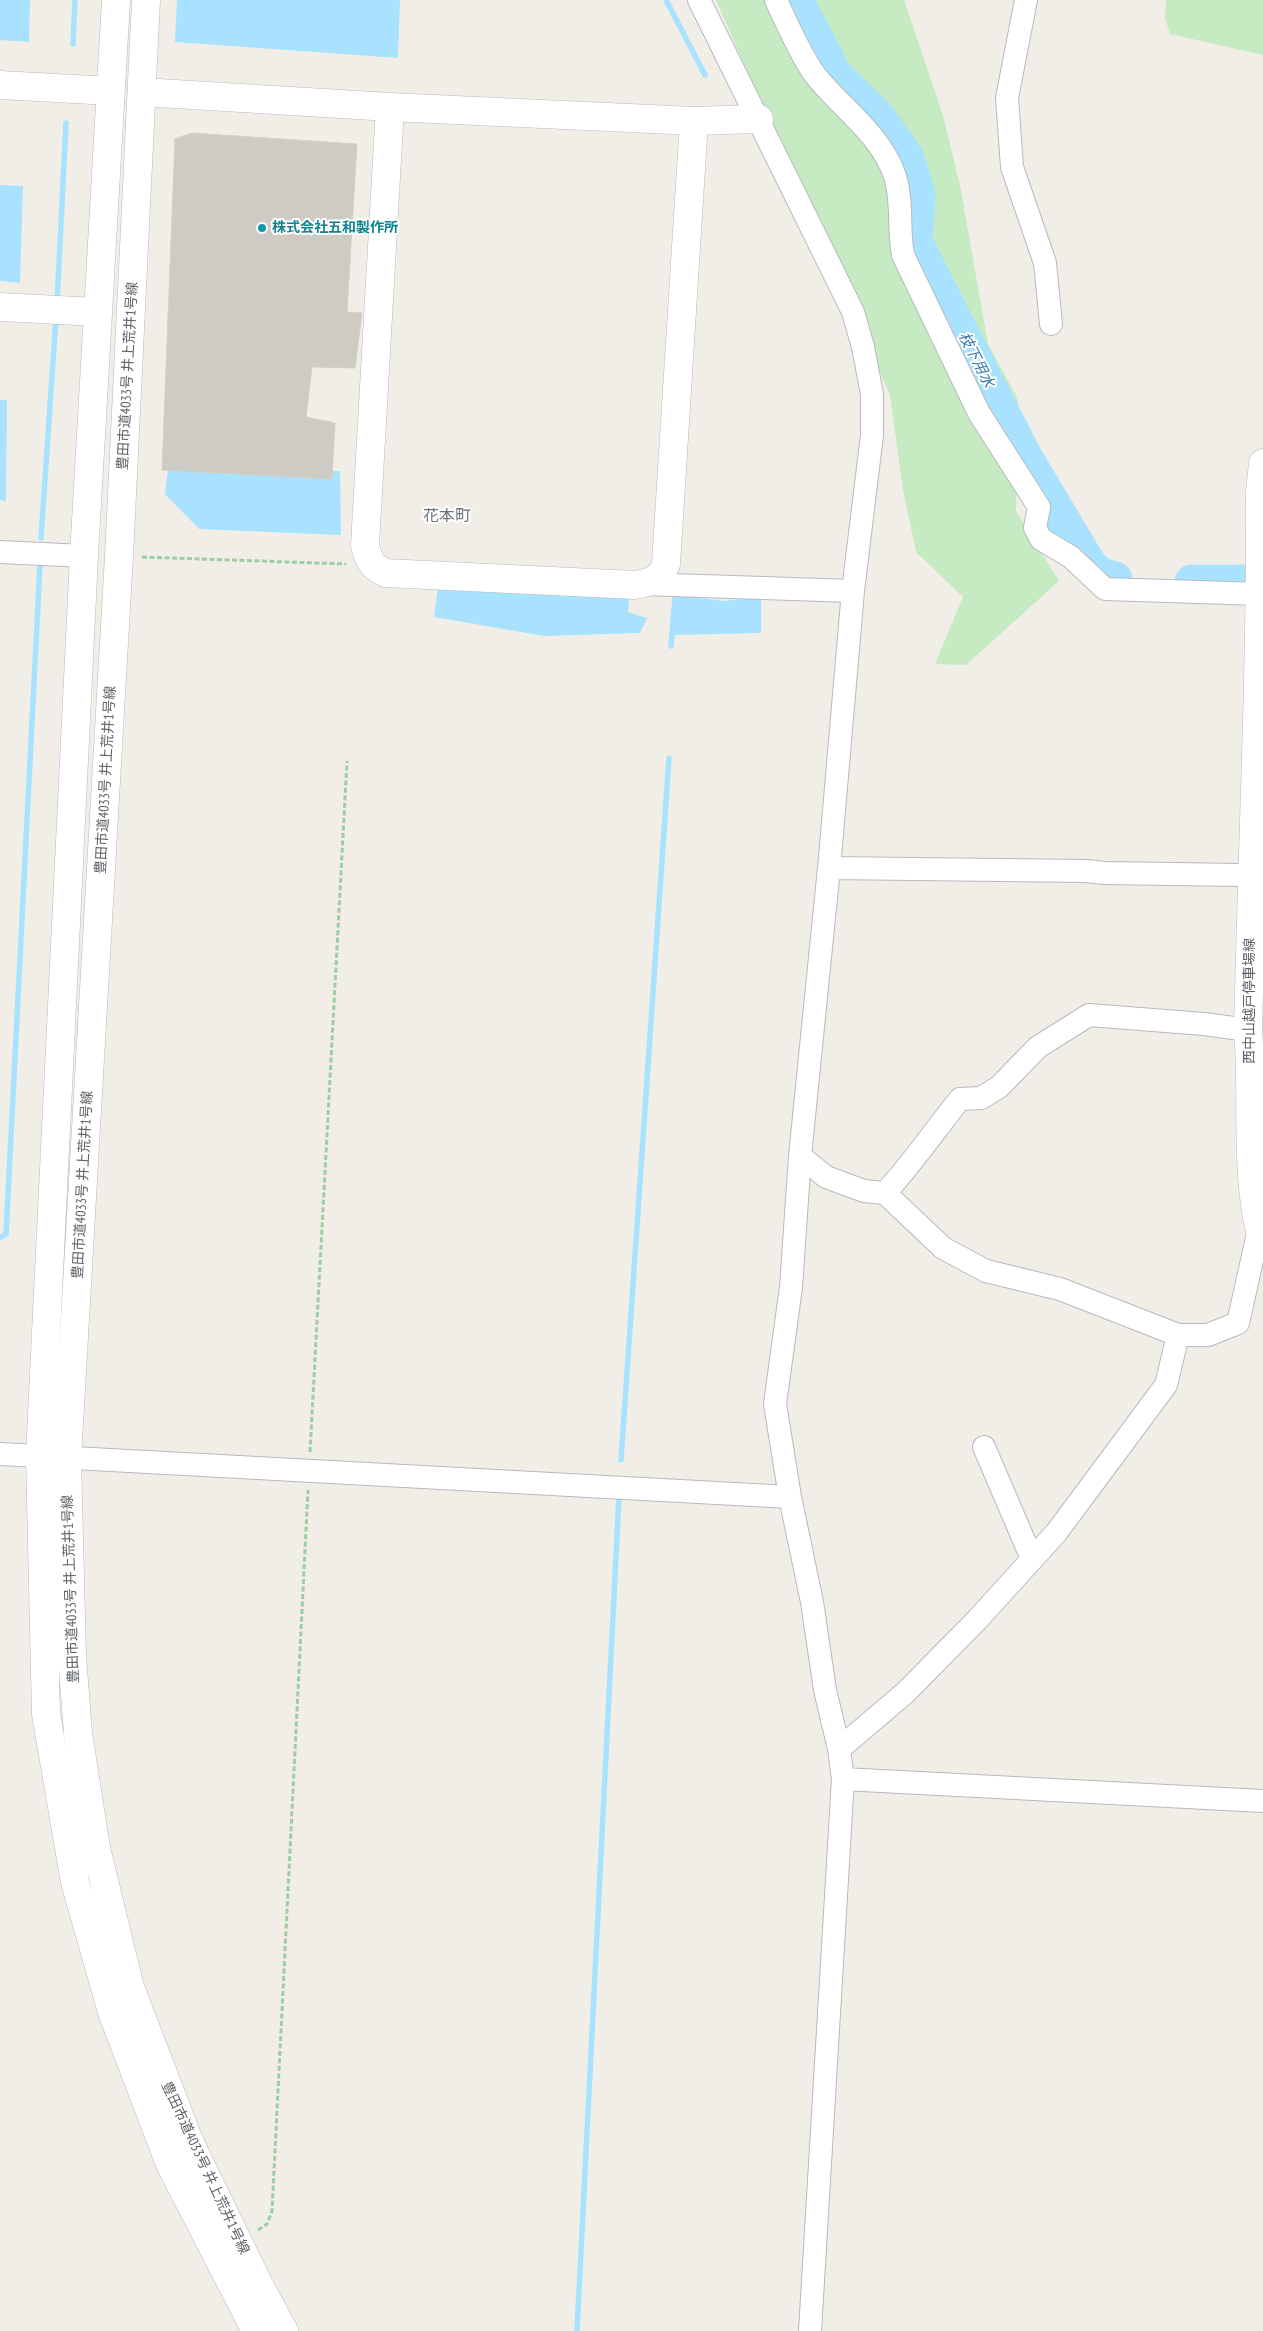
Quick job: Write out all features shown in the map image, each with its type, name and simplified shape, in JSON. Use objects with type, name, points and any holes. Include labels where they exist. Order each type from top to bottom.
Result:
[{"type":"street","name":"豊田市道4033号 井上荒井1号線","points":[[116,0],[84,556],[40,1456],[46,1714],[75,1882],[112,2012],[170,2164],[256,2331]]},
{"type":"street","name":"豊田市道4033号 井上荒井1号線","points":[[146,0],[119,556],[67,1458],[72,1656],[78,1733],[96,1848],[117,1938],[145,2030],[189,2141],[238,2243],[284,2331]]},
{"type":"street","points":[[699,0],[852,312],[867,366],[872,394],[872,434],[852,591],[829,868],[800,1156],[791,1287],[775,1404],[790,1497],[812,1602],[825,1690],[840,1750],[843,1779],[810,2331]]},
{"type":"street","points":[[776,0],[814,73],[862,123],[882,150],[894,176],[899,195],[901,214],[899,236],[903,256],[979,413],[1039,507],[1035,528],[1041,539],[1071,557],[1105,589],[1257,606]]},
{"type":"street","points":[[1026,0],[1007,98],[1012,167],[1045,263],[1051,324]]},
{"type":"street","points":[[0,85],[111,92]]},
{"type":"street","points":[[142,92],[390,107],[694,121],[759,119]]},
{"type":"street","points":[[390,107],[365,545],[368,558],[373,565],[385,572],[642,584],[852,591]]},
{"type":"street","points":[[642,584],[658,578],[666,564],[694,121]]},
{"type":"street","points":[[0,307],[97,312]]},
{"type":"street","name":"西中山越戸停車場線","points":[[1261,1234],[1252,1180],[1249,1131],[1248,1030],[1258,871],[1259,710],[1257,606],[1260,492],[1263,463]]},
{"type":"street","points":[[0,552],[84,556]]},
{"type":"street","points":[[829,868],[1241,875],[1258,871]]},
{"type":"street","points":[[885,1193],[912,1163],[924,1144],[960,1099],[981,1098],[987,1095],[999,1087],[1038,1047],[1089,1015],[1204,1024],[1248,1030]]},
{"type":"street","points":[[800,1156],[826,1176],[864,1191],[885,1193],[943,1248],[986,1271],[1060,1289],[1178,1335],[1208,1335],[1238,1323],[1261,1234]]},
{"type":"street","points":[[840,1750],[906,1693],[977,1620],[1032,1560],[1082,1499],[1166,1386],[1178,1335]]},
{"type":"street","points":[[984,1447],[1032,1560]]},
{"type":"street","points":[[0,1454],[790,1497]]},
{"type":"street","points":[[843,1779],[1263,1801]]},
{"type":"path","points":[[119,556],[373,565]]},
{"type":"path","points":[[238,2243],[267,2224],[272,2211],[347,761]]},
{"type":"green space","points":[[716,0],[904,0],[942,112],[960,185],[988,344],[1018,399],[1016,511],[1059,581],[966,665],[935,664],[963,597],[916,552],[903,490],[890,395]]},
{"type":"green space","points":[[1166,0],[1263,0],[1263,55],[1170,34],[1165,18]]},
{"type":"water","points":[[0,0],[30,0],[29,42],[0,40]]},
{"type":"water","points":[[177,0],[400,0],[398,58],[175,42]]},
{"type":"water","points":[[0,185],[23,186],[20,283],[0,281]]},
{"type":"water","points":[[0,400],[7,400],[6,501],[0,500]]},
{"type":"water","points":[[168,469],[340,471],[341,535],[199,529],[165,494]]},
{"type":"water","points":[[439,579],[630,591],[628,612],[647,618],[640,633],[544,636],[434,617]]},
{"type":"water","points":[[675,595],[724,601],[761,597],[761,633],[675,635]]},
{"type":"building","name":"株式会社五和製作所","points":[[192,133],[357,144],[347,312],[362,313],[355,368],[312,367],[306,417],[335,423],[332,479],[162,470],[175,139]]},
{"type":"waterway","points":[[73,44],[75,0]]},
{"type":"waterway","points":[[666,0],[705,75]]},
{"type":"waterway","name":"枝下用水","points":[[796,0],[835,75],[878,117],[907,158],[918,194],[915,242],[1024,455],[1087,561],[1098,574],[1115,579]]},
{"type":"waterway","points":[[57,303],[66,123]]},
{"type":"waterway","points":[[41,538],[56,317]]},
{"type":"waterway","points":[[0,1238],[6,1234],[40,564]]},
{"type":"waterway","name":"枝下用水","points":[[1192,582],[1263,582]]},
{"type":"waterway","points":[[671,646],[675,598]]},
{"type":"waterway","points":[[621,1460],[669,758]]},
{"type":"waterway","points":[[577,2331],[619,1496]]},
{"type":"place","name":"株式会社五和製作所","points":[[262,228]]},
{"type":"district","name":"花本町","points":[[447,516]]}]
